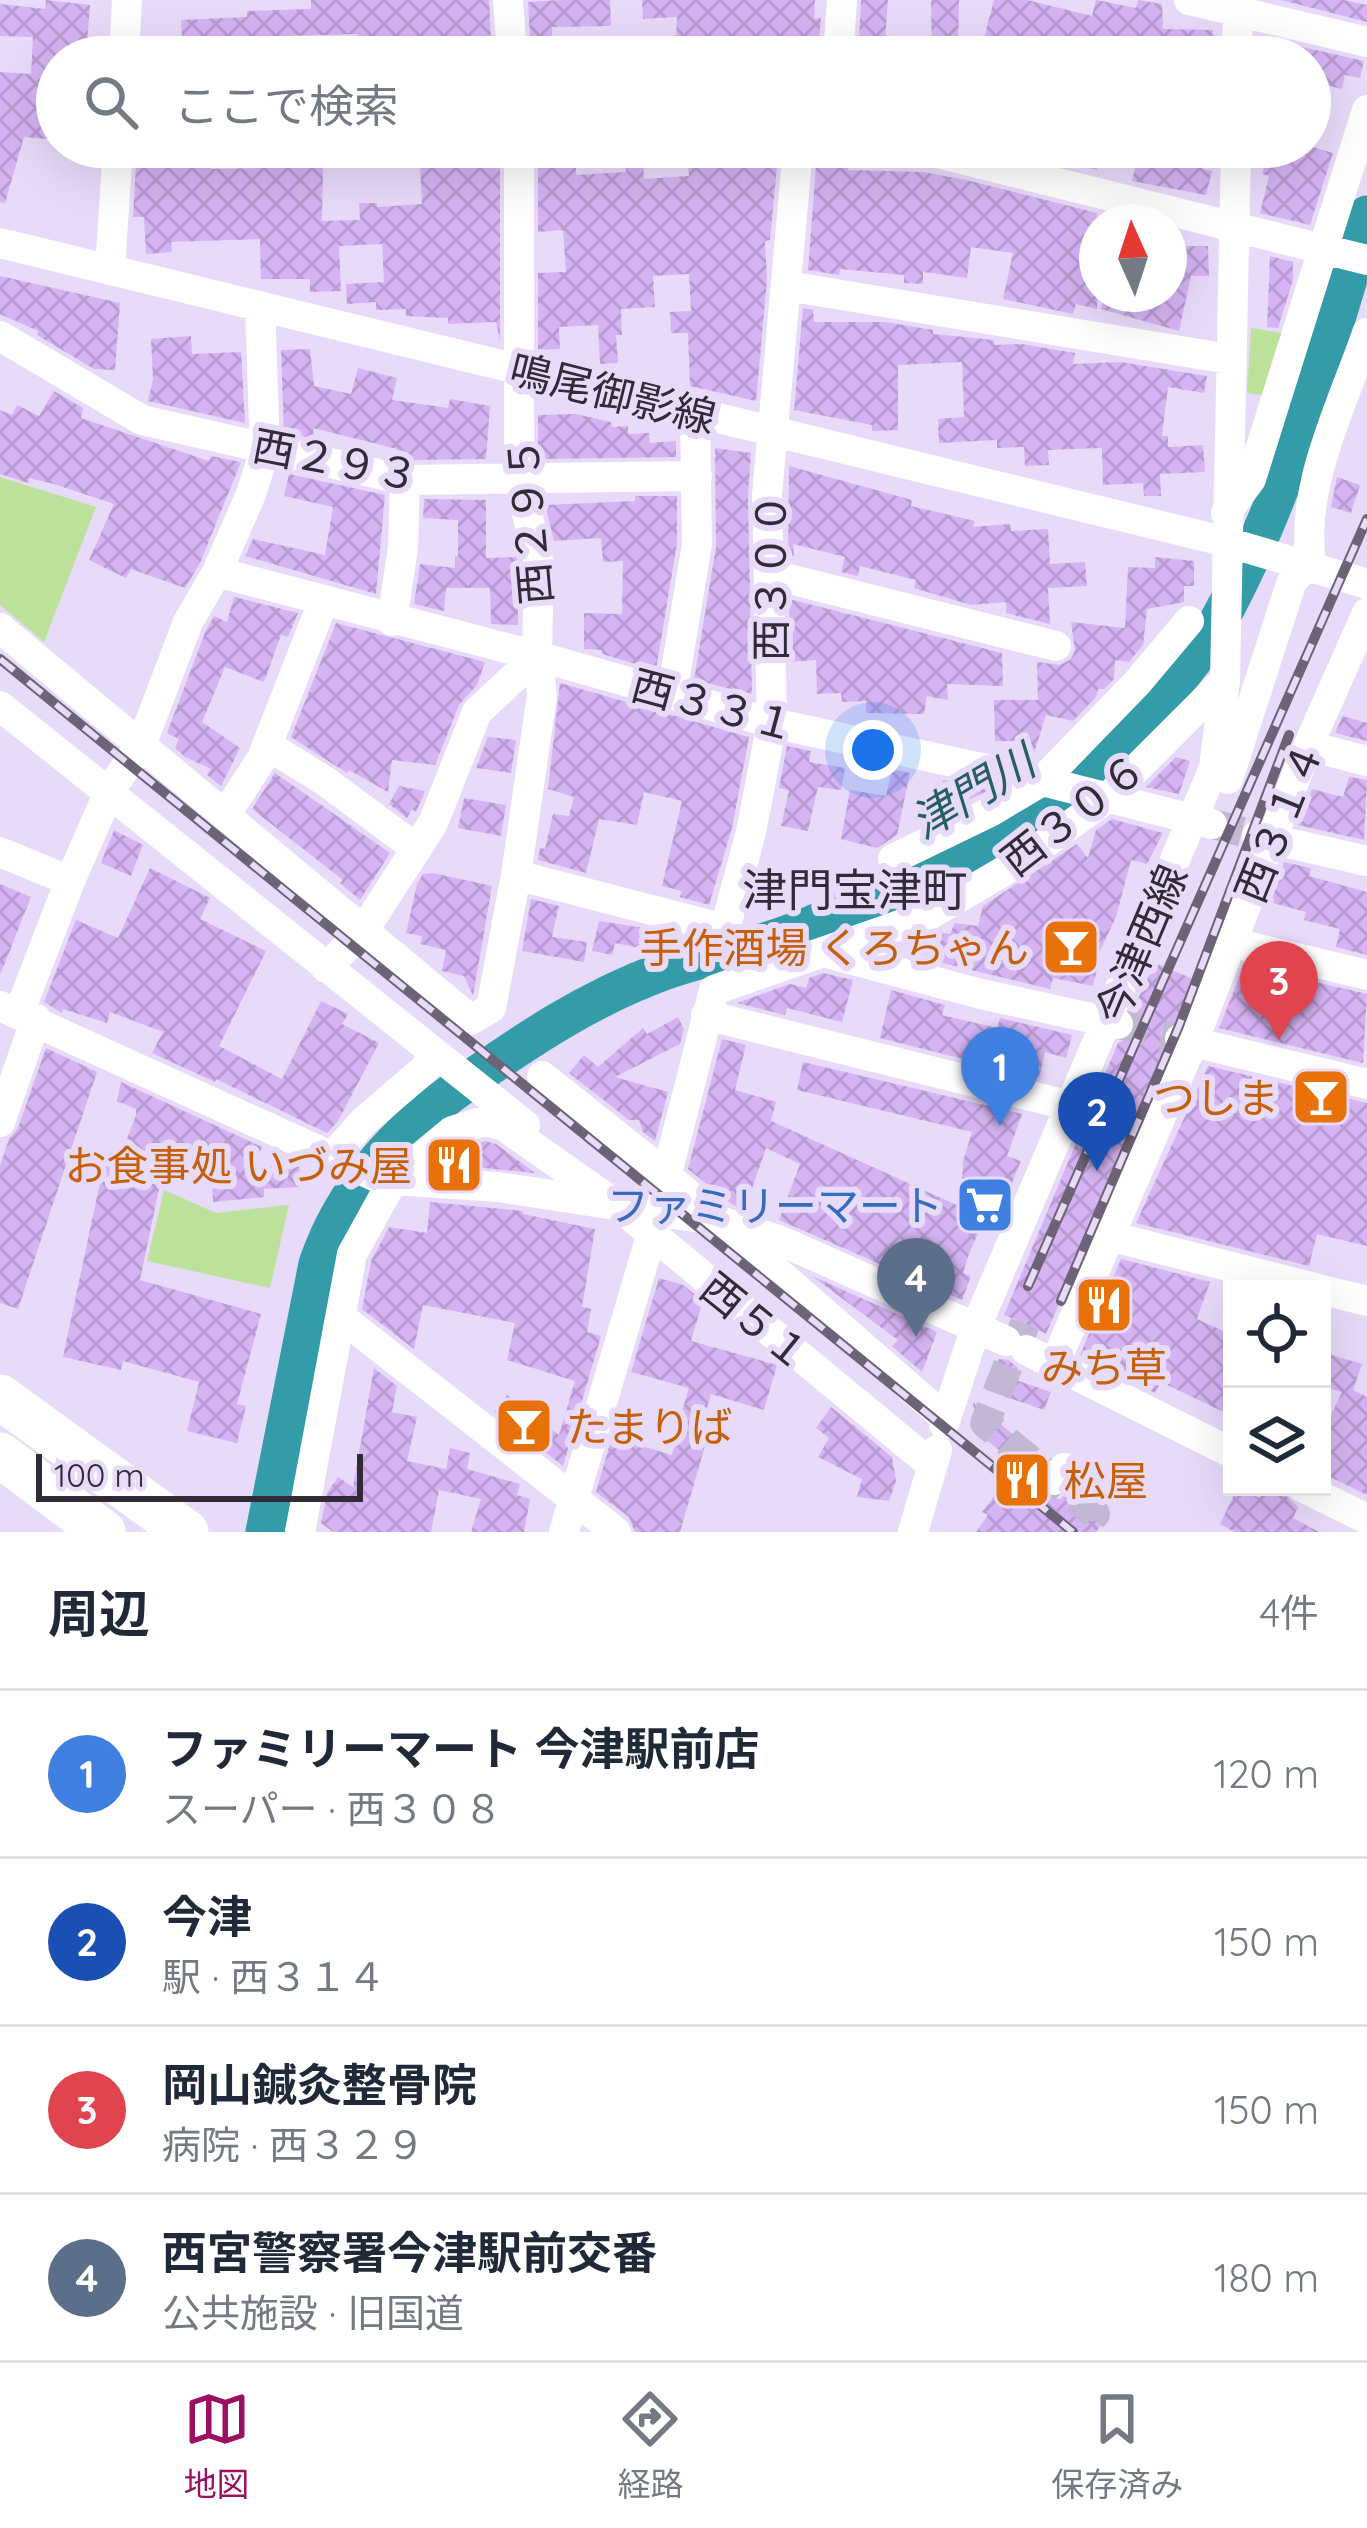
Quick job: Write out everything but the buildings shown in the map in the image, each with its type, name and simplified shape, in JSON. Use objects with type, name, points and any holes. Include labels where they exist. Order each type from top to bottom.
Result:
[{"type":"highway","points":[[0,1397],[186,1532]]},
{"type":"highway","points":[[0,1418],[153,1532]]},
{"type":"highway","points":[[0,1455],[104,1532]]},
{"type":"highway","points":[[0,1477],[74,1532]]},
{"type":"street","points":[[125,36],[127,0]]},
{"type":"street","points":[[508,0],[511,36]]},
{"type":"street","points":[[839,36],[842,0]]},
{"type":"street","points":[[1189,0],[1238,6],[1367,42]]},
{"type":"street","points":[[1237,36],[1238,6]]},
{"type":"street","points":[[1230,533],[1330,251],[1367,110]]},
{"type":"street","points":[[110,270],[117,168]]},
{"type":"street","name":"西２９５","points":[[326,968],[364,930],[433,823],[478,712],[537,656],[539,564],[519,480],[519,168]]},
{"type":"street","name":"西３００","points":[[724,929],[751,832],[772,723],[767,495],[796,168]]},
{"type":"street","points":[[998,168],[1367,260]]},
{"type":"street","points":[[1230,533],[1229,359],[1235,168]]},
{"type":"street","name":"鳴尾御影線","points":[[0,243],[774,433],[1230,533],[1299,565],[1367,584]]},
{"type":"street","points":[[787,286],[1229,359]]},
{"type":"street","points":[[0,1122],[19,1013],[70,880],[109,792],[142,743],[188,622],[217,572],[266,450],[260,306]]},
{"type":"street","points":[[1210,780],[1222,784],[1228,779],[1307,545],[1309,504],[1367,333]]},
{"type":"street","name":"西２９３","points":[[0,336],[142,420],[405,480],[697,476]]},
{"type":"street","points":[[673,694],[697,544],[695,413]]},
{"type":"street","points":[[392,621],[403,547],[405,480]]},
{"type":"street","name":"今津西線","points":[[913,1532],[976,1327],[1204,821],[1218,750],[1230,533]]},
{"type":"street","name":"西３３１","points":[[217,572],[772,723],[1204,821]]},
{"type":"street","points":[[769,574],[1056,646]]},
{"type":"street","points":[[226,814],[262,758],[323,602]]},
{"type":"street","name":"西３１４","points":[[1055,1363],[1230,942],[1265,838],[1367,613]]},
{"type":"street","points":[[893,859],[1042,782],[1189,621]]},
{"type":"street","points":[[0,628],[471,1020],[491,1008],[516,875],[542,695],[537,656]]},
{"type":"street","name":"西３０６","points":[[653,1224],[714,990],[929,915],[1021,861],[1100,797],[1225,668]]},
{"type":"street","points":[[0,706],[584,1172],[590,1185]]},
{"type":"street","points":[[267,745],[417,849]]},
{"type":"street","points":[[1309,746],[1367,761]]},
{"type":"street","points":[[1265,838],[1366,857]]},
{"type":"street","points":[[0,853],[70,880]]},
{"type":"street","points":[[516,875],[724,929],[742,978]]},
{"type":"street","points":[[1230,942],[1367,975]]},
{"type":"street","points":[[824,952],[1113,1023]]},
{"type":"street","points":[[19,1013],[387,1180],[498,1187],[618,1206]]},
{"type":"street","points":[[706,1015],[1072,1106]]},
{"type":"street","points":[[1186,1040],[1367,1084]]},
{"type":"street","points":[[336,1160],[363,1122],[426,1068],[433,1052]]},
{"type":"street","points":[[542,1076],[771,1265],[940,1439]]},
{"type":"street","points":[[300,1532],[352,1254],[387,1180],[452,1130],[484,1120],[504,1126],[618,1206],[653,1224],[713,1220],[782,1241],[1055,1363],[1223,1448]]},
{"type":"street","name":"西５１","points":[[564,1532],[653,1224],[940,1439]]},
{"type":"street","points":[[1109,1236],[1285,1280]]},
{"type":"street","points":[[1331,1292],[1367,1301]]},
{"type":"street","points":[[342,1318],[616,1532]]},
{"type":"street","points":[[1320,1496],[1367,1519]]},
{"type":"green space","points":[[1251,328],[1287,334],[1271,396],[1247,393]]},
{"type":"green space","points":[[0,477],[96,507],[44,642],[0,605]]},
{"type":"green space","points":[[164,1190],[216,1213],[289,1205],[270,1288],[147,1261]]},
{"type":"waterway","name":"津門川","points":[[265,1532],[318,1264],[358,1186],[417,1121],[511,1052],[608,995],[675,967],[809,926],[979,850],[1031,819],[1079,781],[1172,686],[1217,624],[1264,526],[1303,424],[1367,215]]},
{"type":"tunnel","points":[[1213,824],[1257,836]]},
{"type":"tunnel","points":[[1118,1024],[1180,1039]]},
{"type":"tunnel","points":[[1025,1324],[985,1423],[1095,1514],[1085,1527]]},
{"type":"railway","points":[[1028,1286],[1367,519]]},
{"type":"railway","points":[[0,659],[1073,1532]]},
{"type":"railway","points":[[1061,1301],[1179,1026],[1289,735]]},
{"type":"place","name":"手作酒場 くろちゃん","points":[[1071,947]]},
{"type":"place","name":"岡山鍼灸整骨院","points":[[1279,1040]]},
{"type":"place","name":"つしま","points":[[1321,1097]]},
{"type":"place","name":"ファミリーマート 今津駅前店","points":[[1000,1126]]},
{"type":"place","name":"お食事処 いづみ屋","points":[[454,1165]]},
{"type":"place","name":"今津","points":[[1097,1171]]},
{"type":"place","name":"ファミリーマート","points":[[985,1205]]},
{"type":"place","name":"みち草","points":[[1104,1305]]},
{"type":"place","name":"西宮警察署今津駅前交番","points":[[916,1337]]},
{"type":"place","name":"たまりば","points":[[524,1426]]},
{"type":"place","name":"松屋","points":[[1022,1480]]},
{"type":"district","name":"津門宝津町","points":[[855,889]]}]
